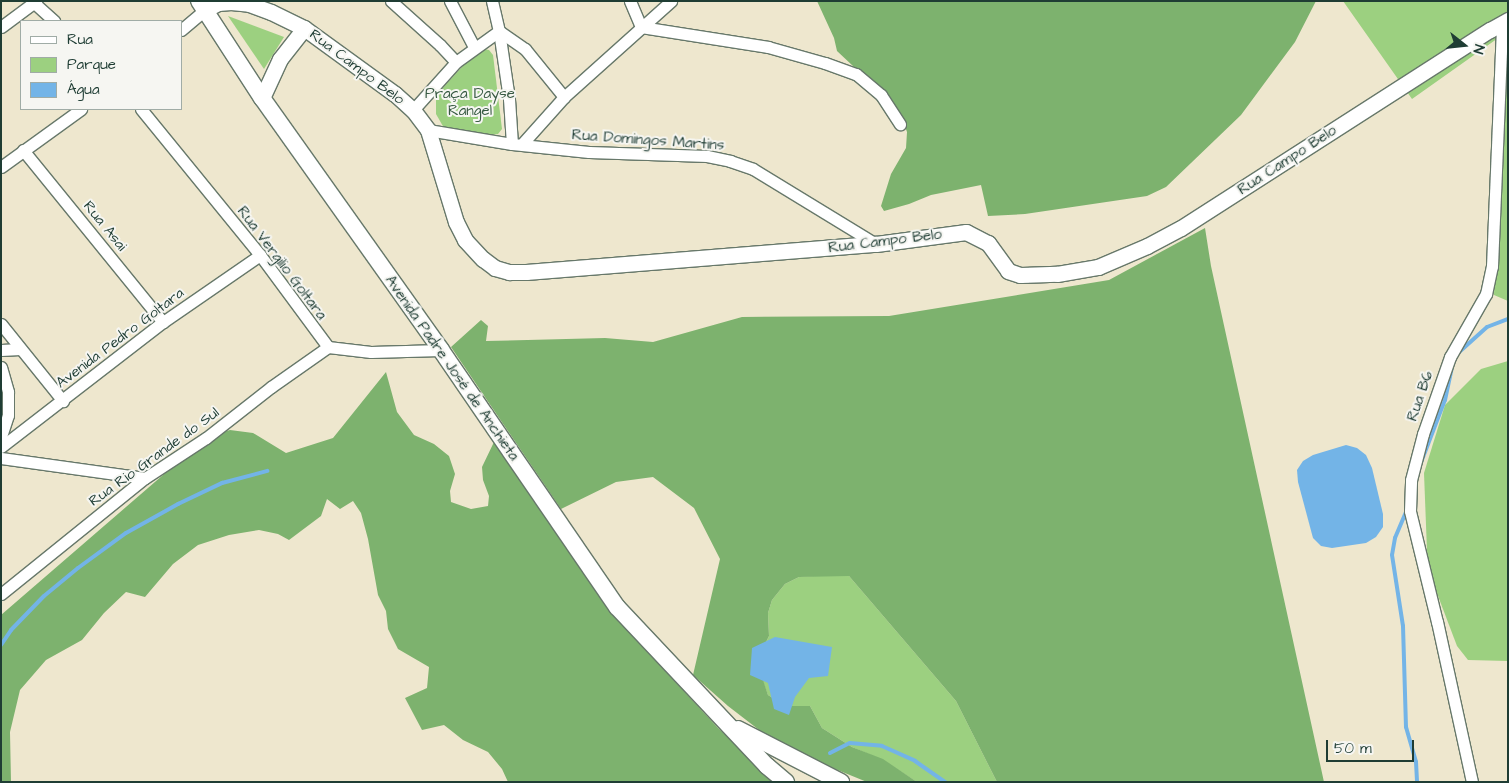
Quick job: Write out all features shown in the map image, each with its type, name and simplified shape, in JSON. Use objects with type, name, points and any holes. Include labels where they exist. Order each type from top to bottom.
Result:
[{"type":"main road","name":"Avenida Padre José de Anchieta","points":[[202,6],[262,98],[441,350],[617,607],[723,720],[786,782]]},
{"type":"main road","name":"Avenida Padre José de Anchieta","points":[[723,720],[841,782]]},
{"type":"street","points":[[390,1],[440,45],[456,62]]},
{"type":"street","points":[[450,1],[474,47]]},
{"type":"street","points":[[492,1],[499,31],[517,144]]},
{"type":"street","points":[[630,1],[641,26]]},
{"type":"street","points":[[517,144],[564,97],[671,1]]},
{"type":"street","points":[[1,27],[34,2],[53,20]]},
{"type":"street","name":"Rua Campo Belo","points":[[202,6],[249,4],[304,28],[352,61],[413,110],[428,130],[456,222],[465,240],[483,259],[495,268],[509,272],[876,244],[966,232],[988,243],[1008,271],[1020,275],[1057,274],[1098,267],[1147,246],[1182,228],[1505,22]]},
{"type":"street","points":[[182,29],[202,6]]},
{"type":"street","name":"Rua B6","points":[[1472,782],[1437,622],[1410,511],[1411,480],[1423,434],[1450,357],[1486,294],[1492,266],[1505,22]]},
{"type":"street","points":[[641,26],[768,47],[856,74],[881,95],[900,124]]},
{"type":"street","name":"Rua Campo Belo","points":[[262,98],[280,59],[304,28]]},
{"type":"street","points":[[413,110],[456,62],[474,47],[499,31]]},
{"type":"street","points":[[499,31],[524,49],[564,97]]},
{"type":"street","points":[[1,167],[80,110]]},
{"type":"street","name":"Rua Vergilio Goltara","points":[[142,110],[260,255],[328,347]]},
{"type":"street","name":"Rua Domingos Martins","points":[[428,130],[517,144],[589,152],[707,156],[730,161],[753,169],[876,244]]},
{"type":"street","name":"Rua Asai","points":[[23,150],[163,322]]},
{"type":"street","name":"Avenida Pedro Goltara","points":[[1,447],[163,322],[260,255]]},
{"type":"street","points":[[1,324],[62,401]]},
{"type":"street","points":[[328,347],[371,352],[441,350]]},
{"type":"street","name":"Rua Rio Grande do Sul","points":[[1,594],[145,478],[206,438],[271,387],[328,347]]},
{"type":"street","points":[[1,350],[20,350]]},
{"type":"street","points":[[1,367],[8,392],[8,415],[1,437]]},
{"type":"street","points":[[1,458],[145,478]]},
{"type":"green space","points":[[817,1],[1316,1],[1295,42],[1241,115],[1166,187],[1147,196],[1025,214],[988,216],[981,185],[931,195],[884,211],[881,206],[891,174],[906,148],[907,132],[901,115],[885,96],[837,51],[834,38]]},
{"type":"green space","points":[[1343,1],[1508,1],[1508,301],[1494,295],[1501,36],[1412,99]]},
{"type":"green space","points":[[228,16],[284,37],[264,69]]},
{"type":"green space","name":"Praça Dayse Rangel","points":[[484,49],[489,50],[493,55],[502,129],[498,134],[491,135],[444,128],[436,114],[436,98],[440,91],[471,57]]},
{"type":"green space","points":[[1205,228],[1211,266],[1324,782],[997,782],[956,701],[849,576],[799,577],[785,584],[772,600],[768,613],[769,636],[763,648],[761,674],[768,695],[786,706],[810,706],[822,728],[852,747],[883,759],[917,782],[867,782],[781,747],[728,706],[693,675],[720,559],[694,508],[653,477],[616,482],[561,509],[451,347],[481,320],[488,326],[486,341],[605,338],[653,342],[742,317],[889,316],[1109,280]]},
{"type":"green space","points":[[1508,361],[1508,661],[1468,660],[1457,646],[1430,570],[1427,551],[1424,473],[1445,405],[1481,369]]},
{"type":"green space","points":[[386,372],[397,412],[414,435],[434,444],[449,456],[455,474],[450,491],[451,502],[471,509],[488,506],[489,496],[483,480],[482,467],[494,442],[597,593],[620,622],[718,728],[776,782],[508,782],[502,769],[488,752],[463,740],[444,725],[422,730],[405,698],[427,688],[429,667],[398,649],[388,629],[386,611],[378,595],[368,539],[361,513],[353,501],[340,509],[327,499],[321,516],[289,540],[278,534],[259,530],[229,535],[198,545],[173,564],[145,597],[126,592],[104,613],[82,640],[46,660],[20,690],[10,732],[11,782],[1,782],[1,615],[207,437],[230,430],[253,433],[286,453],[333,438]]},
{"type":"green space","points":[[849,576],[956,701],[997,782],[917,782],[883,760],[852,747],[822,728],[810,706],[786,706],[768,695],[760,674],[763,648],[769,636],[768,613],[772,600],[785,584],[799,577]]},
{"type":"water","points":[[1346,445],[1357,448],[1366,455],[1372,468],[1383,514],[1383,527],[1376,537],[1366,543],[1332,548],[1321,546],[1313,538],[1298,482],[1297,470],[1303,461],[1313,455]]},
{"type":"water","points":[[775,637],[832,647],[828,676],[809,678],[795,697],[789,715],[774,709],[768,683],[750,675],[752,648]]},
{"type":"waterway","points":[[1457,354],[1487,327],[1508,319]]},
{"type":"waterway","points":[[1420,465],[1445,400],[1453,363]]},
{"type":"waterway","points":[[1,645],[11,630],[44,596],[126,533],[178,504],[222,483],[267,471]]},
{"type":"waterway","points":[[1406,512],[1395,538],[1392,555],[1403,626],[1406,727],[1416,762],[1417,782]]},
{"type":"waterway","points":[[830,753],[850,743],[882,746],[915,761],[945,782]]}]
